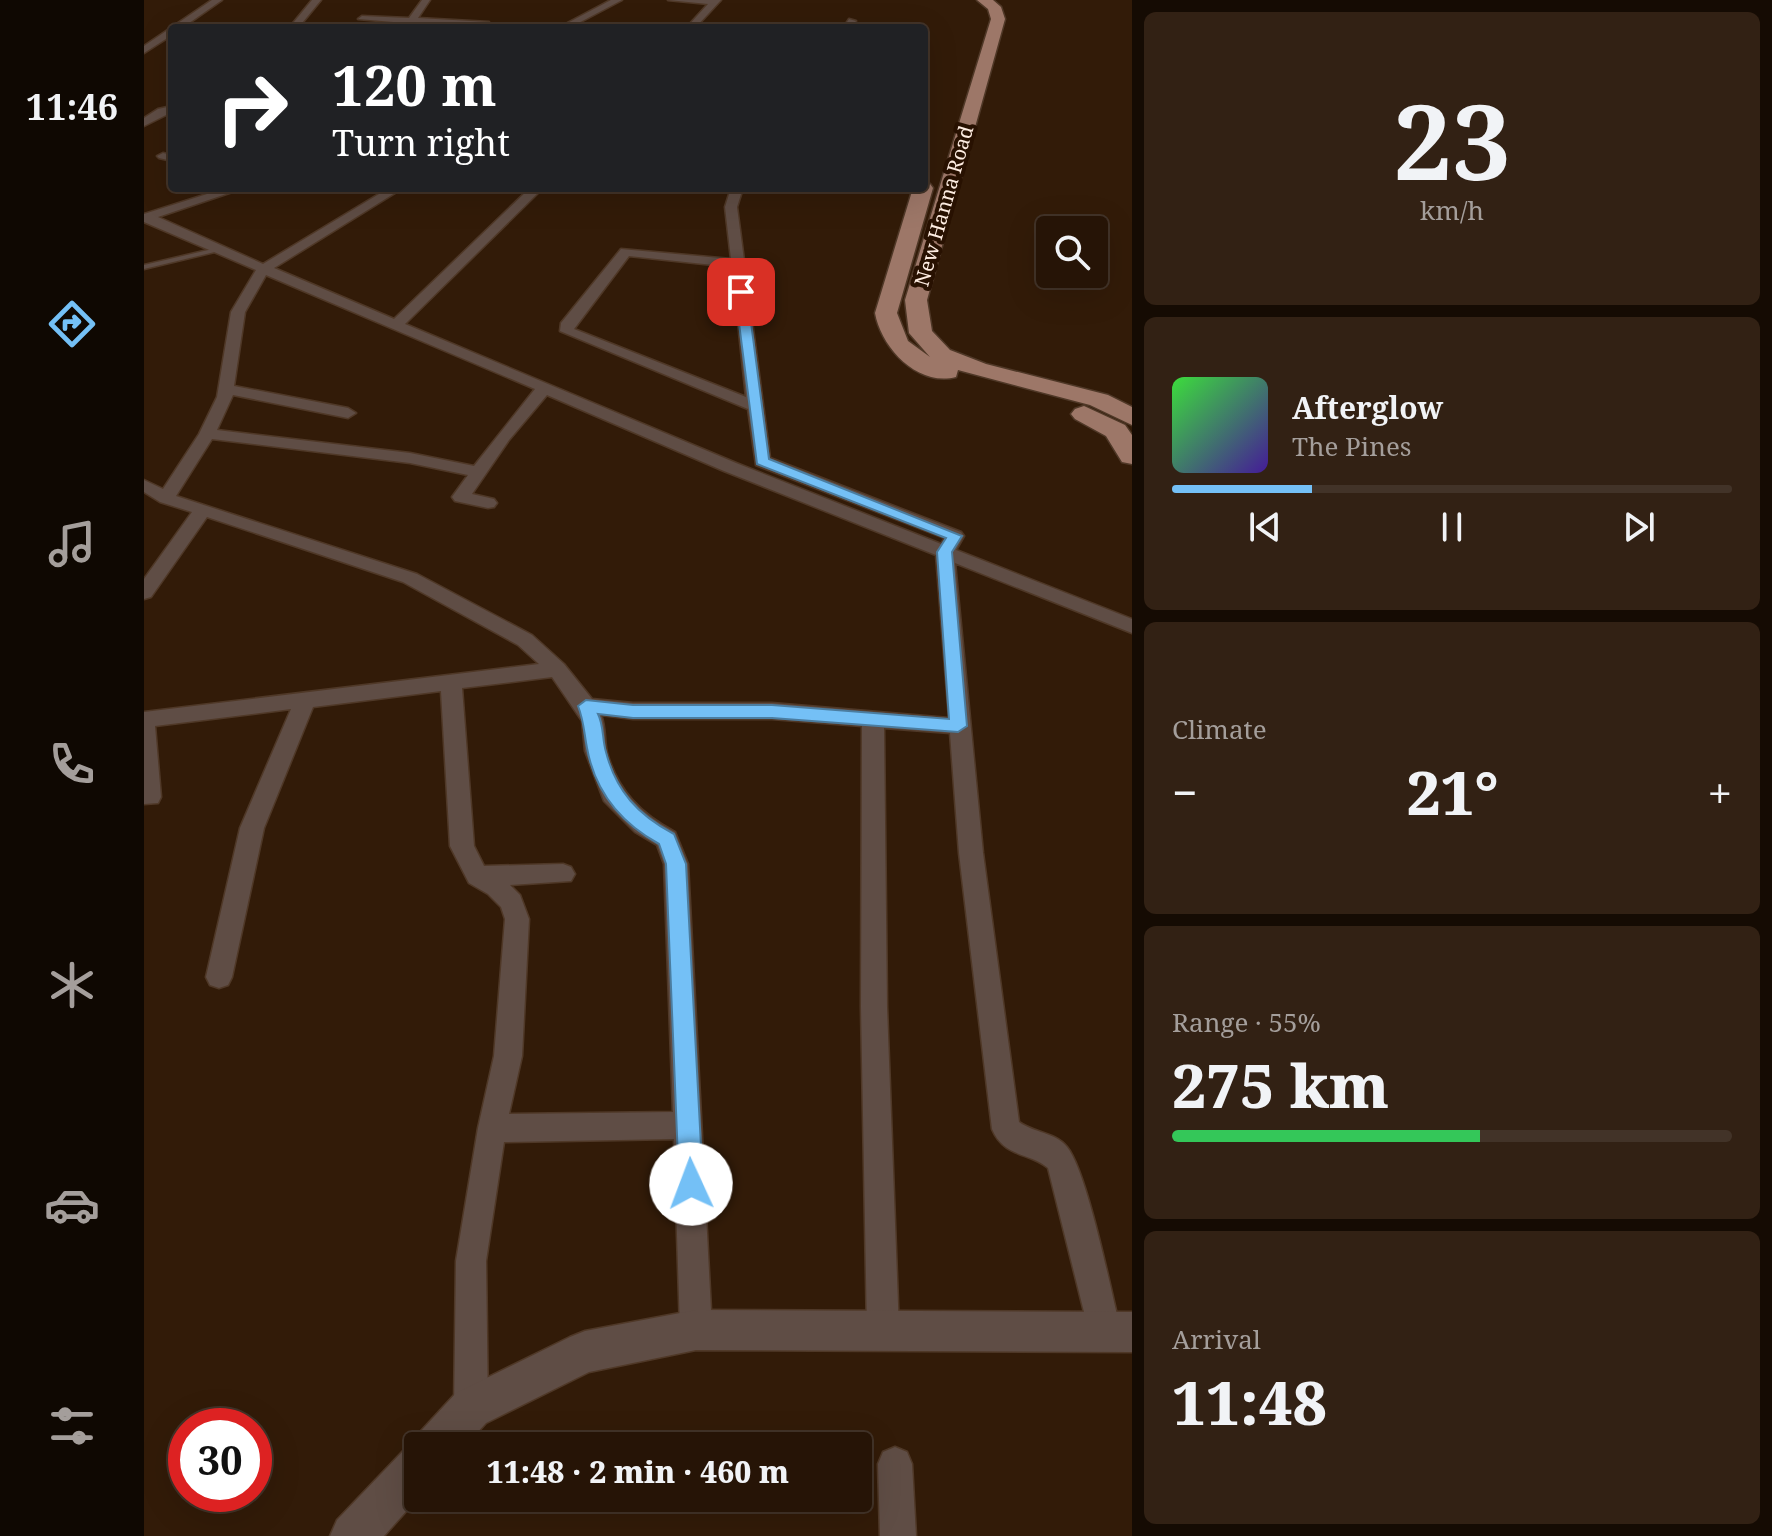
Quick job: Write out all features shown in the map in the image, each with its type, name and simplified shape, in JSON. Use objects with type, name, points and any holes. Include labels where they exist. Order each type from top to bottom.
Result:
[{"type":"main road","name":"New Hanna Road","points":[[970,0],[981,10],[994,7],[998,19],[916,300],[921,333],[941,355],[977,369],[1099,400],[1132,417]]},
{"type":"main road","name":"New Hanna Road","points":[[921,192],[894,278],[886,313],[889,333],[905,353],[925,365],[1002,389],[1064,403],[1116,431],[1132,456]]},
{"type":"street","points":[[182,24],[218,0]]},
{"type":"street","points":[[296,24],[317,0]]},
{"type":"street","points":[[408,24],[426,0]]},
{"type":"street","points":[[570,24],[618,0]]},
{"type":"street","points":[[672,0],[716,1]]},
{"type":"street","points":[[694,24],[716,1]]},
{"type":"street","points":[[362,19],[408,24],[485,22]]},
{"type":"street","points":[[144,50],[168,33]]},
{"type":"street","points":[[144,106],[168,109]]},
{"type":"street","points":[[144,123],[168,110]]},
{"type":"street","points":[[144,123],[158,124]]},
{"type":"street","points":[[148,214],[224,192]]},
{"type":"street","points":[[166,498],[207,434],[226,389],[238,312],[246,294],[264,269],[391,192]]},
{"type":"street","points":[[396,325],[533,192]]},
{"type":"street","points":[[449,1432],[471,1408],[585,1352],[696,1330],[1118,1332],[1059,1159],[1047,1148],[1027,1145],[1006,1129],[958,726],[945,552],[955,536],[762,461],[731,207],[736,192]]},
{"type":"street","points":[[148,214],[264,269],[730,467],[1132,626]]},
{"type":"street","points":[[737,264],[626,252],[566,326],[567,331],[755,406]]},
{"type":"street","points":[[488,503],[461,497],[503,437],[544,388]]},
{"type":"street","points":[[226,389],[348,413]]},
{"type":"street","points":[[207,434],[410,458],[480,472]]},
{"type":"street","points":[[144,485],[166,498],[410,578],[525,640],[557,669],[586,706],[593,721],[596,751],[612,795],[643,826],[667,839],[676,864],[696,1330]]},
{"type":"street","points":[[144,593],[203,510]]},
{"type":"street","points":[[150,797],[144,720],[557,669]]},
{"type":"street","points":[[451,682],[462,846],[477,876],[497,887],[511,902],[517,919],[508,1056],[492,1128],[471,1261],[471,1408]]},
{"type":"street","points":[[219,977],[252,828],[305,700]]},
{"type":"street","points":[[586,706],[633,711],[772,711],[958,726]]},
{"type":"street","points":[[873,720],[874,1007],[883,1331]]},
{"type":"street","points":[[477,876],[563,874]]},
{"type":"street","points":[[492,1128],[689,1125]]},
{"type":"street","points":[[895,1464],[898,1536]]},
{"type":"street","points":[[353,1536],[384,1520],[404,1488]]},
{"type":"lane","points":[[144,267],[221,249]]},
{"type":"route","points":[[691,1184],[676,864],[667,839],[643,826],[612,795],[596,751],[593,721],[586,706],[633,711],[772,711],[958,726],[945,552],[955,536],[762,461],[741,292]]}]
